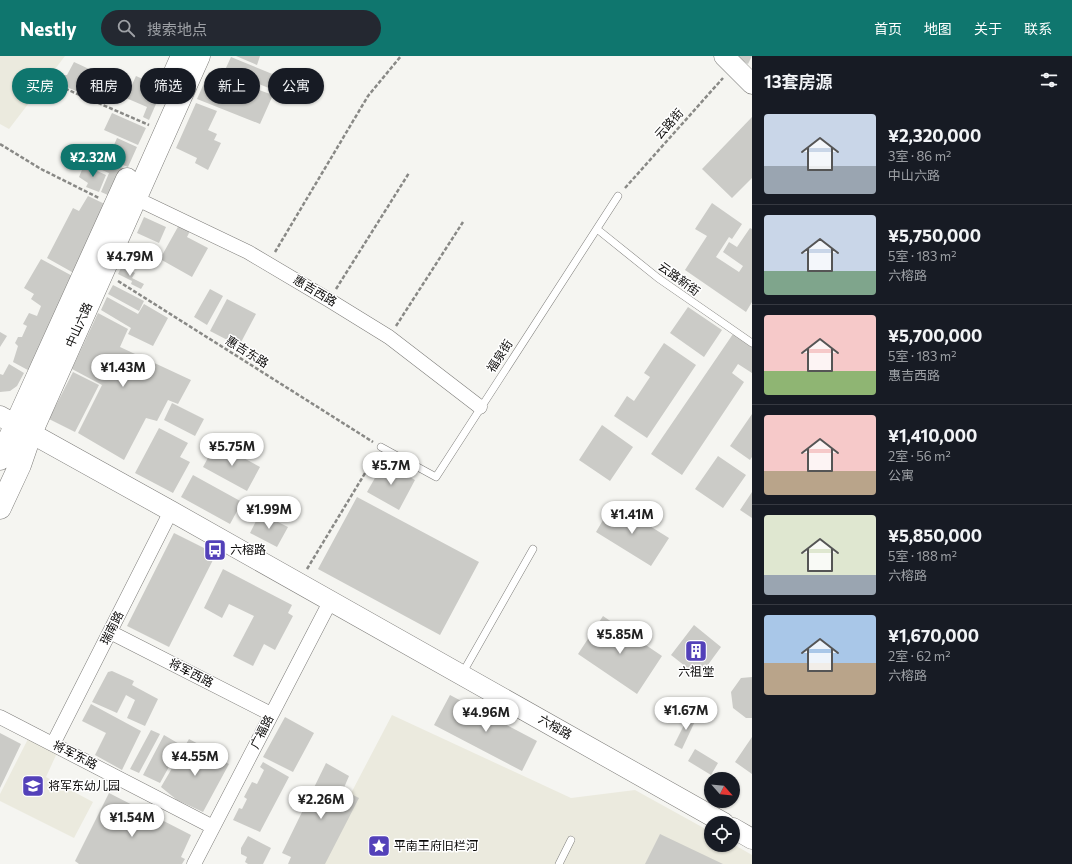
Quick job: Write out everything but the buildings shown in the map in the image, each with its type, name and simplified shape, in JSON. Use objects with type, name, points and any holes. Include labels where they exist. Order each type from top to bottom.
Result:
[{"type":"main road","name":"中山六路","points":[[0,459],[182,56]]},
{"type":"main road","name":"中山六路","points":[[0,508],[20,465],[16,425],[102,273],[199,56]]},
{"type":"street","points":[[729,61],[752,84]]},
{"type":"street","name":"惠吉西路","points":[[135,198],[268,263],[389,337],[480,407]]},
{"type":"street","name":"六榕路","points":[[16,425],[172,511],[712,816]]},
{"type":"street","name":"瑞南路","points":[[53,744],[172,511]]},
{"type":"street","name":"广福路","points":[[194,864],[330,600]]},
{"type":"street","name":"将军西路","points":[[110,632],[271,714]]},
{"type":"street","name":"将军东路","points":[[0,717],[213,827]]},
{"type":"lane","name":"福泉街","points":[[381,447],[436,476],[618,196]]},
{"type":"lane","name":"云路新街","points":[[596,228],[658,278],[752,343]]},
{"type":"lane","points":[[462,674],[533,549]]},
{"type":"lane","points":[[559,864],[571,840]]},
{"type":"path","points":[[268,263],[368,96],[401,56]]},
{"type":"path","name":"云路街","points":[[618,196],[729,61]]},
{"type":"path","points":[[68,90],[151,126]]},
{"type":"path","points":[[0,144],[41,168],[115,206]]},
{"type":"path","points":[[329,300],[409,173]]},
{"type":"path","points":[[389,337],[463,222]]},
{"type":"path","name":"惠吉东路","points":[[102,273],[121,283],[381,447]]},
{"type":"path","points":[[299,583],[381,447]]},
{"type":"shaded area","points":[[0,56],[65,56],[56,68],[12,68],[12,104],[28,104],[9,129],[0,124]]},
{"type":"shaded area","points":[[392,715],[571,798],[635,790],[704,828],[704,852],[740,852],[740,848],[752,855],[752,864],[314,864]]},
{"type":"shaded area","name":"将军东幼儿园","points":[[28,739],[57,753],[46,777],[93,802],[74,838],[0,801],[0,794]]},
{"type":"place","name":"六榕路","points":[[215,550]]},
{"type":"place","name":"六祖堂","points":[[696,651]]},
{"type":"place","name":"将军东幼儿园","points":[[33,786]]},
{"type":"place","name":"平南王府旧栏河","points":[[379,846]]}]
